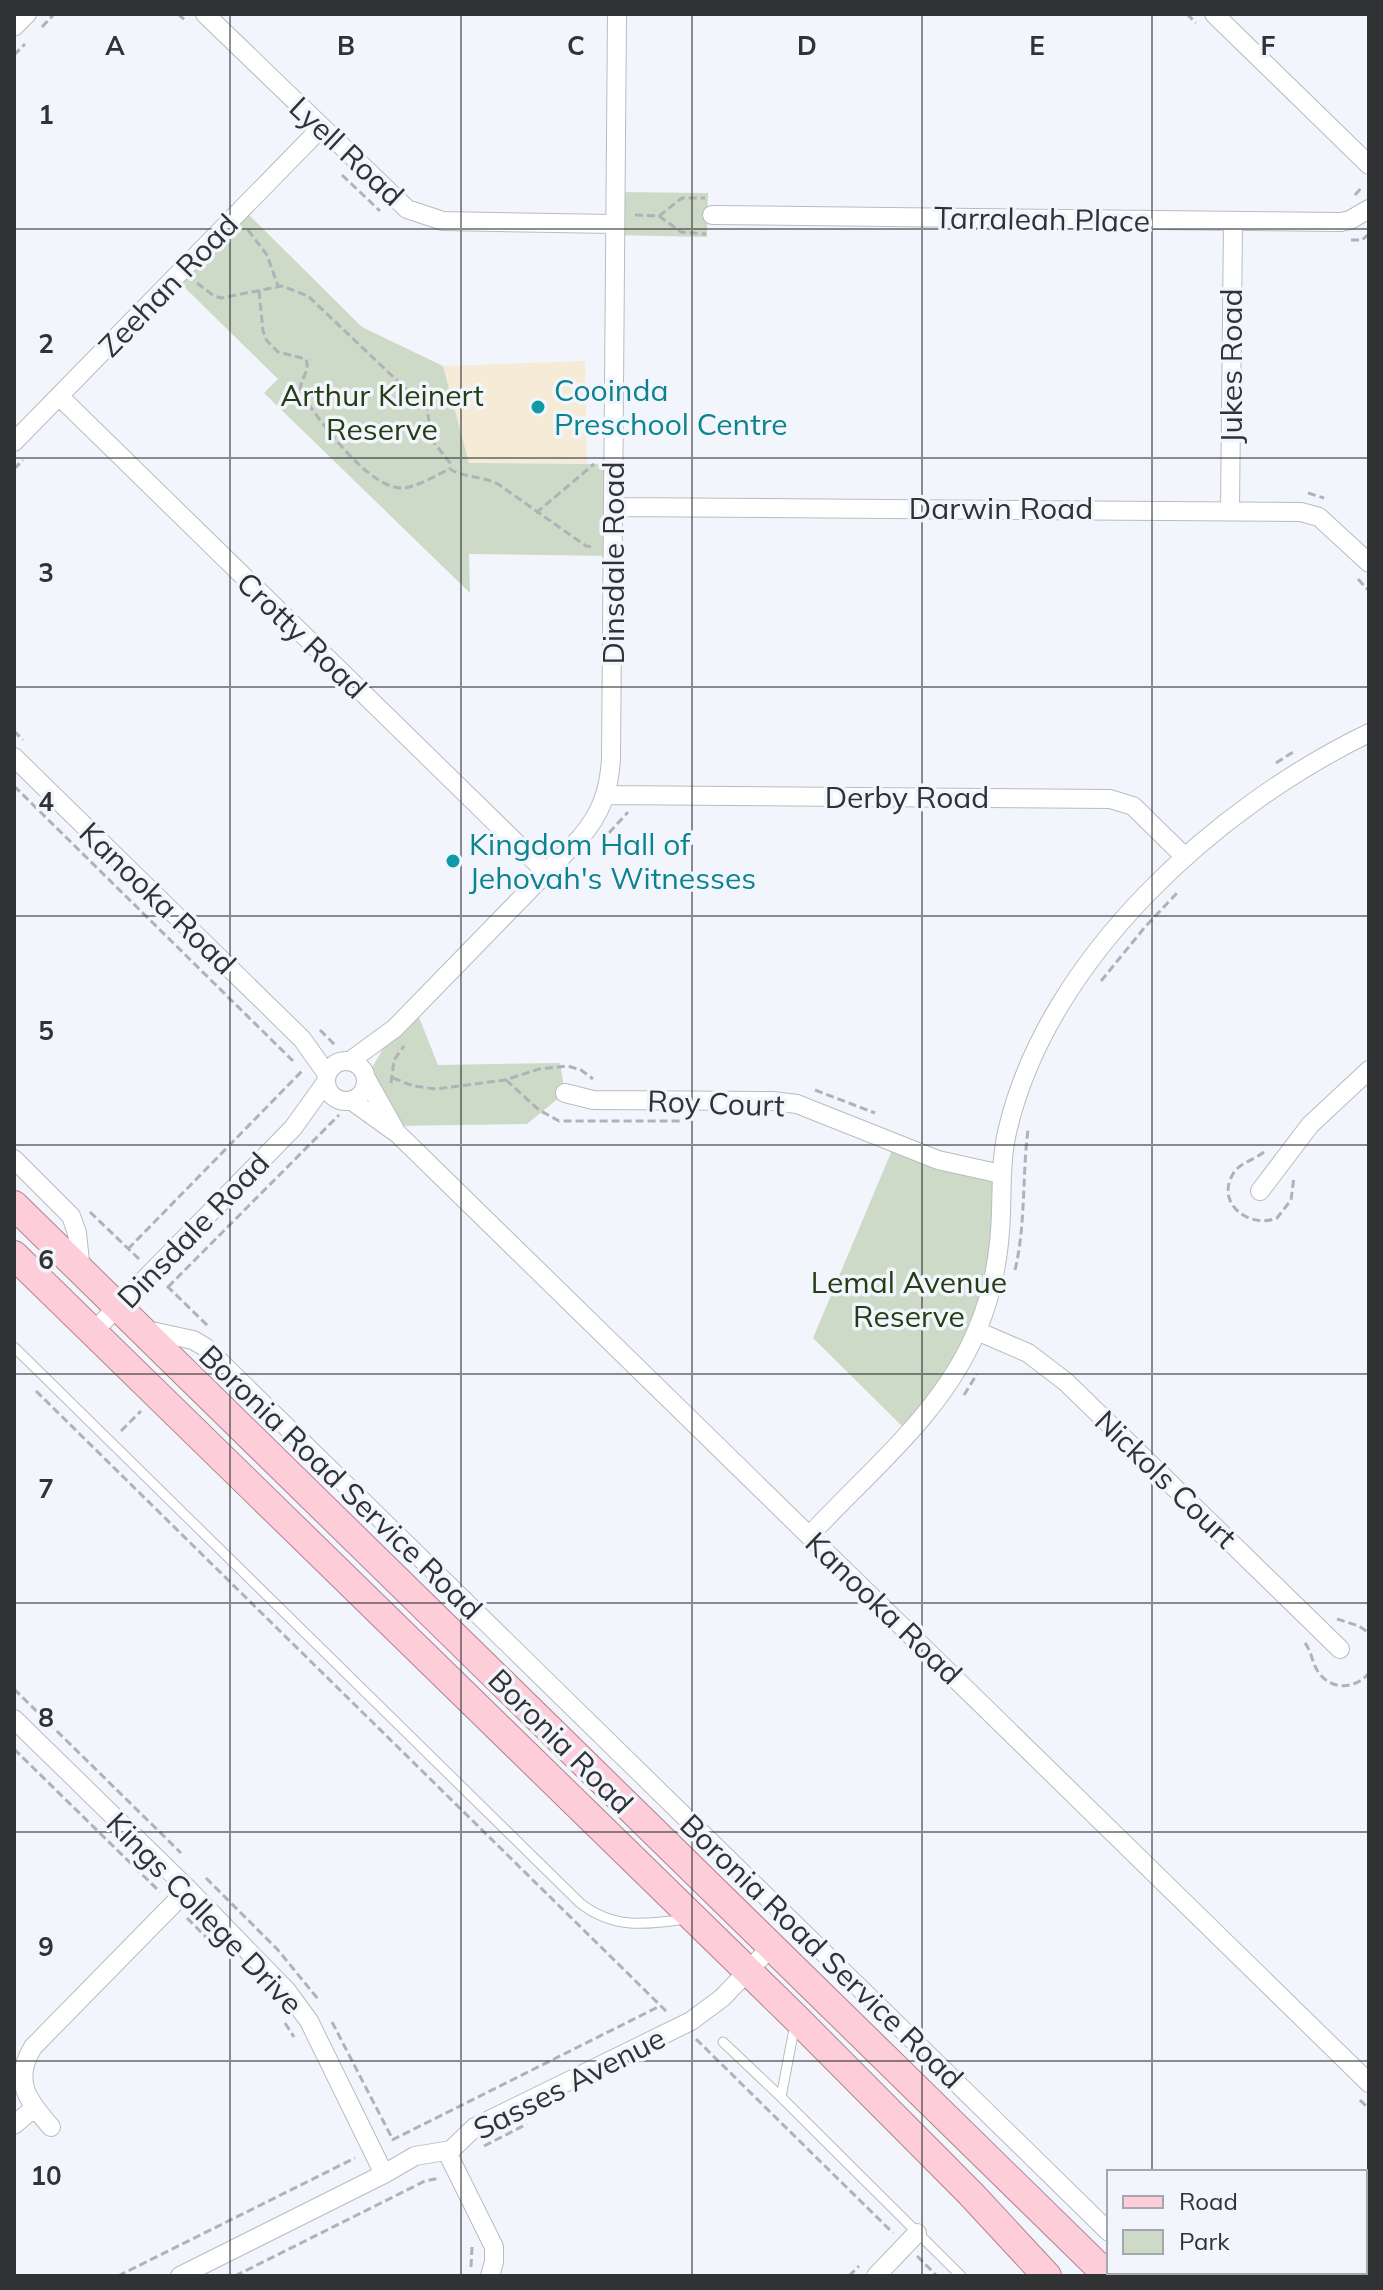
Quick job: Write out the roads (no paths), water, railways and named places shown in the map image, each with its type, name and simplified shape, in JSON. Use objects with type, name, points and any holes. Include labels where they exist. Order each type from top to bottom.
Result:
[{"type":"main road","name":"Boronia Road","points":[[14,1205],[1108,2276]]},
{"type":"main road","name":"Boronia Road","points":[[14,1255],[796,2018],[971,2194],[1047,2276]]},
{"type":"street","points":[[14,27],[27,14]]},
{"type":"street","name":"Lyell Road","points":[[205,14],[396,201],[419,215],[457,222],[614,224]]},
{"type":"street","name":"Dinsdale Road","points":[[93,1332],[293,1128],[335,1070],[395,1028],[546,872],[588,828],[607,795],[611,759],[617,14]]},
{"type":"street","points":[[1214,14],[1369,165]]},
{"type":"street","name":"Zeehan Road","points":[[14,442],[321,128]]},
{"type":"street","name":"Tarraleah Place","points":[[712,215],[1341,222],[1350,220],[1368,200]]},
{"type":"street","name":"Jukes Road","points":[[1230,509],[1233,222]]},
{"type":"street","name":"Crotty Road","points":[[59,396],[546,872]]},
{"type":"street","name":"Darwin Road","points":[[613,507],[1230,509],[1301,512],[1319,517],[1361,569]]},
{"type":"street","points":[[810,1535],[920,1421],[953,1376],[977,1331],[995,1270],[1000,1240],[1003,1149],[1017,1096],[1047,1024],[1108,940],[1185,857],[1229,819],[1292,774],[1369,733]]},
{"type":"street","name":"Kanooka Road","points":[[14,757],[335,1070]]},
{"type":"street","name":"Derby Road","points":[[607,795],[1110,799],[1133,806],[1185,857]]},
{"type":"street","name":"Dinsdale Road","points":[[371,1079],[395,1028]]},
{"type":"street","points":[[361,1067],[371,1079],[364,1091],[345,1104],[330,1093],[335,1070],[361,1067]]},
{"type":"street","points":[[1260,1191],[1310,1125],[1369,1070]]},
{"type":"street","name":"Kanooka Road","points":[[371,1079],[398,1134]]},
{"type":"street","name":"Roy Court","points":[[565,1093],[593,1100],[773,1101],[797,1104],[938,1160],[1001,1174]]},
{"type":"street","name":"Dinsdale Road","points":[[293,1128],[345,1104]]},
{"type":"street","name":"Kanooka Road","points":[[345,1104],[398,1134],[1369,2083]]},
{"type":"street","points":[[14,1159],[71,1216],[77,1233],[81,1271]]},
{"type":"street","name":"Boronia Road Service Road","points":[[142,1329],[193,1340],[205,1347],[1107,2230]]},
{"type":"street","name":"Nickols Court","points":[[977,1331],[1028,1353],[1066,1382],[1340,1649]]},
{"type":"street","name":"Kings College Drive","points":[[14,1719],[271,1972],[298,2005],[309,2021],[384,2174]]},
{"type":"street","points":[[51,2127],[34,2108],[23,2081],[27,2058],[33,2047],[188,1889]]},
{"type":"street","name":"Sasses Avenue","points":[[180,2276],[415,2156],[447,2152],[475,2127],[691,2021],[711,2008],[771,1947]]},
{"type":"street","points":[[14,2125],[34,2108]]},
{"type":"street","points":[[447,2152],[494,2247],[490,2276]]},
{"type":"street","points":[[876,2276],[917,2233]]},
{"type":"lane","points":[[14,1347],[580,1903],[602,1917],[629,1925],[643,1926],[692,1918]]},
{"type":"lane","points":[[781,2097],[796,2018]]},
{"type":"lane","points":[[723,2042],[961,2276]]},
{"type":"place","name":"Cooinda Preschool Centre","points":[[538,407]]},
{"type":"place","name":"Kingdom Hall of Jehovah's Witnesses","points":[[453,861]]},
{"type":"park label","name":"Arthur Kleinert Reserve","points":[[382,412]]},
{"type":"park label","name":"Lemal Avenue Reserve","points":[[909,1299]]}]
